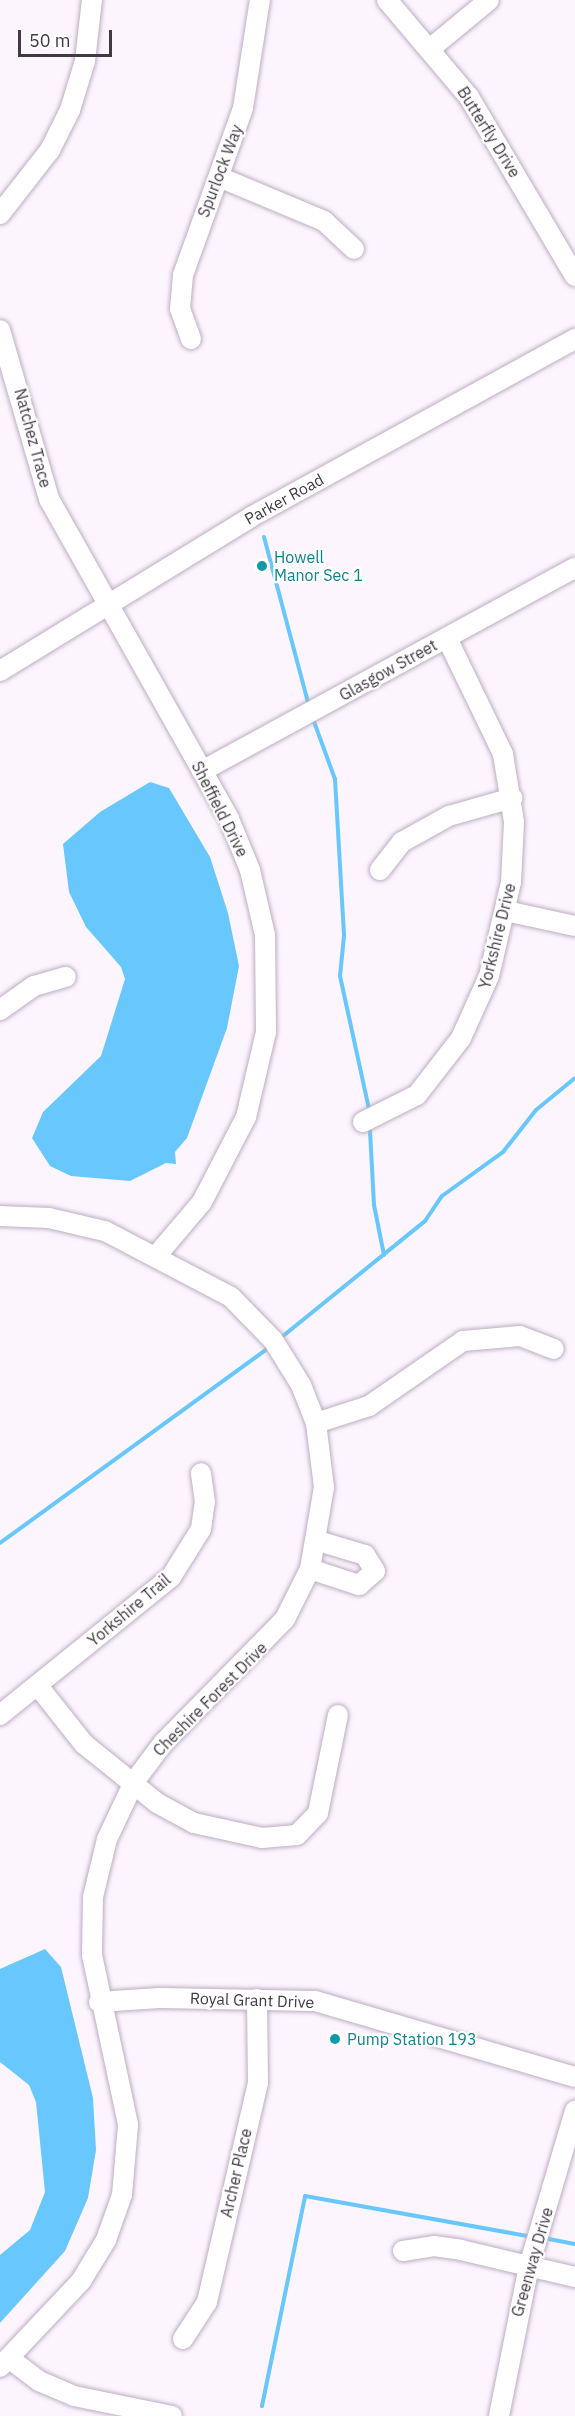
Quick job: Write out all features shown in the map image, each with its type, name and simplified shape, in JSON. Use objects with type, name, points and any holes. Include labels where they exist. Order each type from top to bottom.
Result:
[{"type":"street","points":[[0,214],[51,150],[70,110],[85,61],[88,0]]},
{"type":"street","name":"Spurlock Way","points":[[191,339],[180,309],[183,275],[243,108],[260,0]]},
{"type":"street","name":"Butterfly Drive","points":[[387,0],[431,48],[487,124],[575,276]]},
{"type":"street","points":[[431,48],[489,0]]},
{"type":"street","points":[[219,177],[324,221],[354,249]]},
{"type":"street","name":"Natchez Trace","points":[[0,330],[45,488],[106,606]]},
{"type":"street","name":"Parker Road","points":[[0,671],[251,517],[575,339]]},
{"type":"street","name":"Glasgow Street","points":[[202,771],[575,568]]},
{"type":"street","name":"Sheffield Drive","points":[[106,606],[202,771],[240,845],[261,910],[269,980],[266,1032],[255,1088],[230,1153],[202,1202],[157,1255]]},
{"type":"street","name":"Yorkshire Drive","points":[[363,1122],[417,1095],[451,1053],[482,995],[506,910],[514,847],[512,798],[494,729],[447,638]]},
{"type":"street","points":[[380,870],[402,842],[449,816],[512,798]]},
{"type":"street","points":[[506,910],[575,926]]},
{"type":"street","points":[[0,1010],[33,986],[66,977]]},
{"type":"street","name":"Cheshire Forest Drive","points":[[0,1216],[70,1221],[157,1255],[208,1281],[255,1320],[288,1362],[316,1423],[324,1487],[318,1542],[310,1569],[272,1637],[164,1742],[135,1782],[107,1839],[93,1897],[99,2002],[128,2125],[122,2195],[106,2240],[81,2281],[5,2363]]},
{"type":"street","points":[[316,1423],[369,1406],[463,1341],[520,1336],[554,1349]]},
{"type":"street","name":"Yorkshire Trail","points":[[0,1715],[158,1590],[188,1556],[205,1512],[201,1473]]},
{"type":"street","points":[[310,1569],[359,1585],[375,1571],[365,1555],[318,1542]]},
{"type":"street","points":[[38,1686],[84,1744],[194,1823],[288,1838],[303,1831],[318,1813],[338,1715]]},
{"type":"street","name":"Royal Grant Drive","points":[[99,2002],[257,1999],[334,2005],[575,2077]]},
{"type":"street","name":"Archer Place","points":[[183,2339],[207,2302],[258,2082],[257,1999]]},
{"type":"street","name":"Greenway Drive","points":[[499,2416],[529,2266],[575,2111]]},
{"type":"street","points":[[404,2252],[434,2246],[575,2277]]},
{"type":"street","points":[[5,2363],[65,2393],[168,2416]]},
{"type":"water","points":[[150,782],[169,788],[210,857],[228,913],[239,966],[227,1028],[187,1138],[175,1152],[176,1164],[166,1163],[130,1181],[71,1176],[50,1166],[32,1138],[43,1112],[101,1056],[125,979],[121,967],[86,927],[69,892],[63,844],[100,812]]},
{"type":"water","points":[[45,1949],[61,1967],[93,2098],[96,2150],[88,2198],[65,2251],[0,2323],[0,2255],[30,2230],[45,2192],[36,2102],[29,2085],[0,2062],[0,1969]]},
{"type":"waterway","points":[[264,537],[308,702]]},
{"type":"waterway","points":[[313,719],[335,779],[344,936],[340,976],[369,1109]]},
{"type":"waterway","points":[[283,1336],[425,1221],[442,1196],[503,1152],[536,1110],[575,1078]]},
{"type":"waterway","points":[[370,1131],[374,1205],[384,1255]]},
{"type":"waterway","points":[[0,1543],[270,1347]]},
{"type":"waterway","points":[[262,2406],[305,2196],[528,2236]]},
{"type":"waterway","points":[[549,2239],[575,2244]]},
{"type":"place","name":"Howell Manor Sec 1","points":[[262,566]]},
{"type":"place","name":"Pump Station 193","points":[[335,2039]]}]
